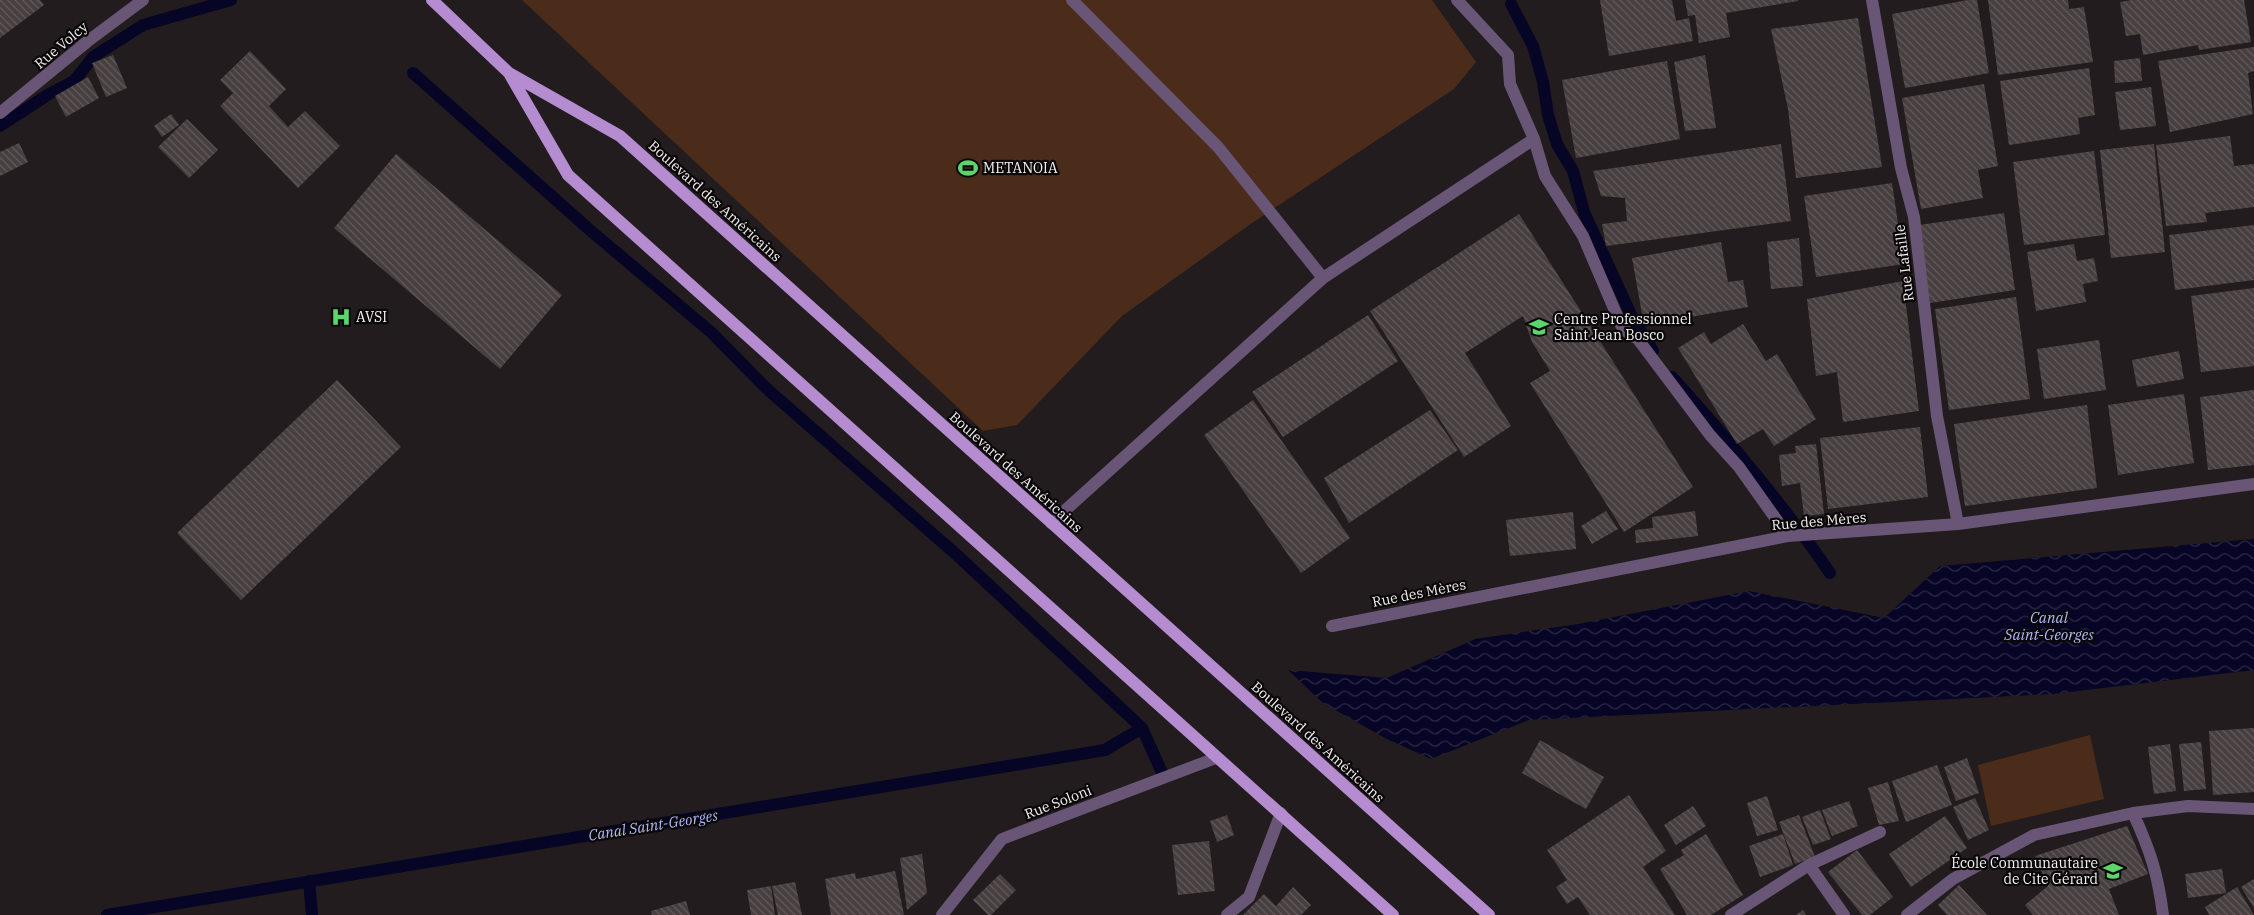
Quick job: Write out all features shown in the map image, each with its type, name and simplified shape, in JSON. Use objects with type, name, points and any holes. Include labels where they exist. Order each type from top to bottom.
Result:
[{"type":"main road","name":"Boulevard des Américains","points":[[432,0],[509,73],[620,136],[1488,915]]},
{"type":"main road","name":"Boulevard des Américains","points":[[509,73],[568,175],[1133,680],[1216,758],[1282,814],[1394,915]]},
{"type":"street","name":"Rue Volcy","points":[[0,113],[88,41],[143,0]]},
{"type":"street","points":[[1072,0],[1218,147],[1322,278]]},
{"type":"street","points":[[1457,0],[1508,55],[1510,84],[1534,139],[1545,176],[1584,236],[1621,325],[1631,336],[1637,338],[1710,435],[1740,468],[1788,536]]},
{"type":"street","name":"Rue Lafaille","points":[[1872,0],[1901,168],[1914,217],[1937,416],[1958,524]]},
{"type":"street","points":[[1051,524],[1322,278],[1534,139]]},
{"type":"street","name":"Rue des Mères","points":[[1332,626],[1788,536],[1958,524],[2254,484]]},
{"type":"street","name":"Rue Soloni","points":[[942,915],[1002,839],[1216,758]]},
{"type":"street","points":[[1907,915],[1953,879],[2034,835],[2133,813],[2188,806],[2254,809]]},
{"type":"street","points":[[2133,813],[2150,849],[2159,882],[2163,915]]},
{"type":"street","points":[[1227,915],[1249,896],[1282,814]]},
{"type":"street","points":[[1731,915],[1809,865],[1880,832]]},
{"type":"street","points":[[1809,865],[1844,915]]},
{"type":"shaded area","points":[[522,0],[1432,0],[1476,62],[1454,89],[1252,223],[1122,316],[1017,425],[983,431]]},
{"type":"shaded area","points":[[2090,735],[2104,799],[1991,826],[1978,765]]},
{"type":"water","name":"Canal Saint-Georges","points":[[2254,539],[2254,670],[2053,694],[1529,720],[1431,759],[1385,738],[1323,703],[1288,670],[1387,678],[1475,639],[1578,624],[1749,591],[1884,618],[1940,566]]},
{"type":"building","points":[[0,0],[40,0],[44,5],[0,38]]},
{"type":"building","points":[[1600,0],[1672,0],[1676,21],[1689,18],[1693,41],[1609,56]]},
{"type":"building","points":[[1685,0],[1798,1],[1726,13],[1730,37],[1699,43],[1695,15],[1688,16]]},
{"type":"building","points":[[1977,0],[1989,73],[1905,88],[1892,14]]},
{"type":"building","points":[[1988,0],[2068,0],[2069,9],[2084,7],[2093,62],[1998,75]]},
{"type":"building","points":[[2132,0],[2244,0],[2251,42],[2199,50],[2198,45],[2143,55],[2140,34],[2126,36],[2120,2]]},
{"type":"building","points":[[1858,18],[1882,167],[1796,178],[1788,109],[1771,29]]},
{"type":"building","points":[[2254,47],[2254,71],[2248,73],[2253,114],[2170,132],[2158,61]]},
{"type":"building","points":[[250,51],[286,89],[269,106],[288,127],[305,111],[340,146],[298,188],[220,106],[233,93],[220,80]]},
{"type":"building","points":[[113,55],[127,88],[106,97],[92,63]]},
{"type":"building","points":[[1705,55],[1716,128],[1685,131],[1674,62]]},
{"type":"building","points":[[2140,58],[2142,81],[2115,83],[2114,61]]},
{"type":"building","points":[[1667,61],[1680,139],[1576,158],[1562,80]]},
{"type":"building","points":[[2089,68],[2095,115],[2078,118],[2080,134],[2009,145],[2000,81]]},
{"type":"building","points":[[88,77],[99,98],[66,117],[55,96]]},
{"type":"building","points":[[1984,84],[1998,166],[1978,170],[1983,198],[1921,209],[1902,98]]},
{"type":"building","points":[[2151,87],[2156,126],[2120,130],[2115,92]]},
{"type":"building","points":[[171,114],[179,125],[162,137],[154,126]]},
{"type":"building","points":[[187,119],[218,150],[189,178],[158,147]]},
{"type":"building","points":[[2230,136],[2234,166],[2254,164],[2254,207],[2205,213],[2207,222],[2166,226],[2156,145]]},
{"type":"building","points":[[19,143],[28,162],[0,176],[0,152]]},
{"type":"building","points":[[1781,144],[1791,221],[1606,246],[1602,224],[1627,221],[1625,198],[1601,196],[1593,171]]},
{"type":"building","points":[[2154,144],[2165,252],[2111,258],[2100,150]]},
{"type":"building","points":[[2094,151],[2105,235],[2024,245],[2013,162]]},
{"type":"building","points":[[396,154],[562,295],[500,369],[334,228]]},
{"type":"building","points":[[1892,183],[1904,264],[1816,277],[1804,196]]},
{"type":"building","points":[[2004,213],[2015,290],[1930,303],[1919,225]]},
{"type":"building","points":[[1519,214],[1693,487],[1624,532],[1530,383],[1550,371],[1532,342],[1523,316],[1465,353],[1511,426],[1464,457],[1370,311]]},
{"type":"building","points":[[2254,225],[2254,280],[2175,290],[2169,235]]},
{"type":"building","points":[[1799,238],[1803,286],[1771,289],[1767,242]]},
{"type":"building","points":[[1721,242],[1728,282],[1743,280],[1748,307],[1644,325],[1632,258]]},
{"type":"building","points":[[2074,244],[2077,261],[2094,258],[2098,281],[2083,284],[2086,302],[2036,311],[2027,252]]},
{"type":"building","points":[[1903,281],[1919,411],[1843,422],[1837,372],[1816,376],[1807,299]]},
{"type":"building","points":[[2254,288],[2254,366],[2201,372],[2191,296]]},
{"type":"building","points":[[2016,297],[2030,399],[1949,410],[1935,309]]},
{"type":"building","points":[[1368,315],[1398,361],[1283,437],[1252,392]]},
{"type":"building","points":[[1743,324],[1766,361],[1777,354],[1816,419],[1774,446],[1763,429],[1737,444],[1678,348],[1704,332],[1711,344]]},
{"type":"building","points":[[2099,340],[2106,390],[2044,399],[2037,349]]},
{"type":"building","points":[[2179,351],[2184,379],[2137,387],[2132,360]]},
{"type":"building","points":[[337,380],[401,447],[241,600],[177,533]]},
{"type":"building","points":[[2254,390],[2254,465],[2208,470],[2200,397]]},
{"type":"building","points":[[2184,394],[2194,463],[2118,475],[2108,405]]},
{"type":"building","points":[[1253,400],[1350,538],[1301,573],[1204,435]]},
{"type":"building","points":[[2087,405],[2097,488],[1965,506],[1954,424]]},
{"type":"building","points":[[1430,410],[1458,450],[1349,523],[1324,478]]},
{"type":"building","points":[[1920,427],[1928,497],[1828,509],[1820,438]]},
{"type":"building","points":[[1816,444],[1824,514],[1804,516],[1800,483],[1782,486],[1779,455],[1796,453],[1795,446]]},
{"type":"building","points":[[1606,511],[1618,529],[1592,544],[1581,526]]},
{"type":"building","points":[[1695,511],[1698,536],[1636,543],[1635,530],[1653,528],[1652,517]]},
{"type":"building","points":[[1573,512],[1576,549],[1510,556],[1506,520]]},
{"type":"building","points":[[2254,728],[2254,792],[2213,795],[2209,731]]},
{"type":"building","points":[[1540,740],[1604,777],[1586,809],[1522,773]]},
{"type":"building","points":[[2201,742],[2206,789],[2184,791],[2179,744]]},
{"type":"building","points":[[2170,744],[2176,791],[2154,794],[2148,747]]},
{"type":"building","points":[[1967,758],[1979,793],[1956,801],[1944,767]]},
{"type":"building","points":[[1937,765],[1952,805],[1906,822],[1892,781]]},
{"type":"building","points":[[1888,782],[1899,821],[1879,825],[1868,788]]},
{"type":"building","points":[[1629,795],[1666,851],[1643,867],[1675,915],[1590,915],[1578,897],[1567,904],[1556,887],[1567,880],[1547,850]]},
{"type":"building","points":[[1767,796],[1778,830],[1757,836],[1747,803]]},
{"type":"building","points":[[1975,798],[1989,830],[1968,840],[1953,807]]},
{"type":"building","points":[[1849,801],[1858,826],[1832,836],[1822,810]]},
{"type":"building","points":[[1693,806],[1706,826],[1676,845],[1664,825]]},
{"type":"building","points":[[1820,810],[1831,839],[1813,845],[1802,817]]},
{"type":"building","points":[[1227,815],[1234,835],[1217,842],[1210,821]]},
{"type":"building","points":[[1799,815],[1815,857],[1795,864],[1779,822]]},
{"type":"building","points":[[1945,816],[1967,848],[1911,887],[1889,854]]},
{"type":"building","points":[[2127,826],[2148,874],[2109,889],[2119,915],[2033,915],[2025,905],[2048,886],[2035,856]]},
{"type":"building","points":[[1706,834],[1743,895],[1711,915],[1687,915],[1660,869],[1684,855],[1681,850]]},
{"type":"building","points":[[1783,834],[1793,865],[1760,877],[1749,846]]},
{"type":"building","points":[[1209,841],[1215,891],[1178,895],[1172,845]]},
{"type":"building","points":[[1857,850],[1893,897],[1870,915],[1862,915],[1828,872]]},
{"type":"building","points":[[922,854],[927,893],[907,910],[900,858]]},
{"type":"building","points":[[2222,869],[2226,893],[2188,898],[2185,874]]},
{"type":"building","points":[[895,871],[904,915],[831,915],[825,879],[855,873],[856,879]]},
{"type":"building","points":[[1000,874],[1016,890],[991,915],[988,915],[973,900]]},
{"type":"building","points":[[2254,879],[2254,908],[2241,887]]},
{"type":"building","points":[[795,882],[802,915],[778,915],[772,886]]},
{"type":"building","points":[[1959,885],[1987,915],[1947,915],[1938,905]]},
{"type":"building","points":[[771,886],[775,915],[751,915],[747,890]]},
{"type":"building","points":[[1293,887],[1311,905],[1301,915],[1243,915],[1264,894],[1276,906]]},
{"type":"building","points":[[2237,887],[2254,915],[2209,915],[2205,907]]},
{"type":"building","points":[[686,901],[690,915],[652,915],[651,911]]},
{"type":"building","points":[[1803,910],[1806,915],[1796,915]]},
{"type":"waterway","points":[[0,126],[49,94],[74,81],[93,57],[143,25],[231,0]]},
{"type":"waterway","points":[[1511,4],[1533,46],[1543,82],[1548,115],[1557,144],[1573,171],[1584,212],[1633,319],[1653,351]]},
{"type":"waterway","points":[[413,73],[591,231],[712,333],[766,388],[958,556],[1142,728]]},
{"type":"waterway","points":[[1672,377],[1754,472],[1830,573]]},
{"type":"waterway","name":"Canal Saint-Georges","points":[[107,915],[1105,750],[1142,728],[1164,777]]},
{"type":"waterway","points":[[309,881],[312,915]]},
{"type":"place","name":"METANOIA","points":[[968,168]]},
{"type":"place","name":"AVSI","points":[[341,317]]},
{"type":"place","name":"Centre Professionnel Saint Jean Bosco","points":[[1539,327]]},
{"type":"place","name":"École Communautaire de Cite Gérard","points":[[2113,871]]}]
